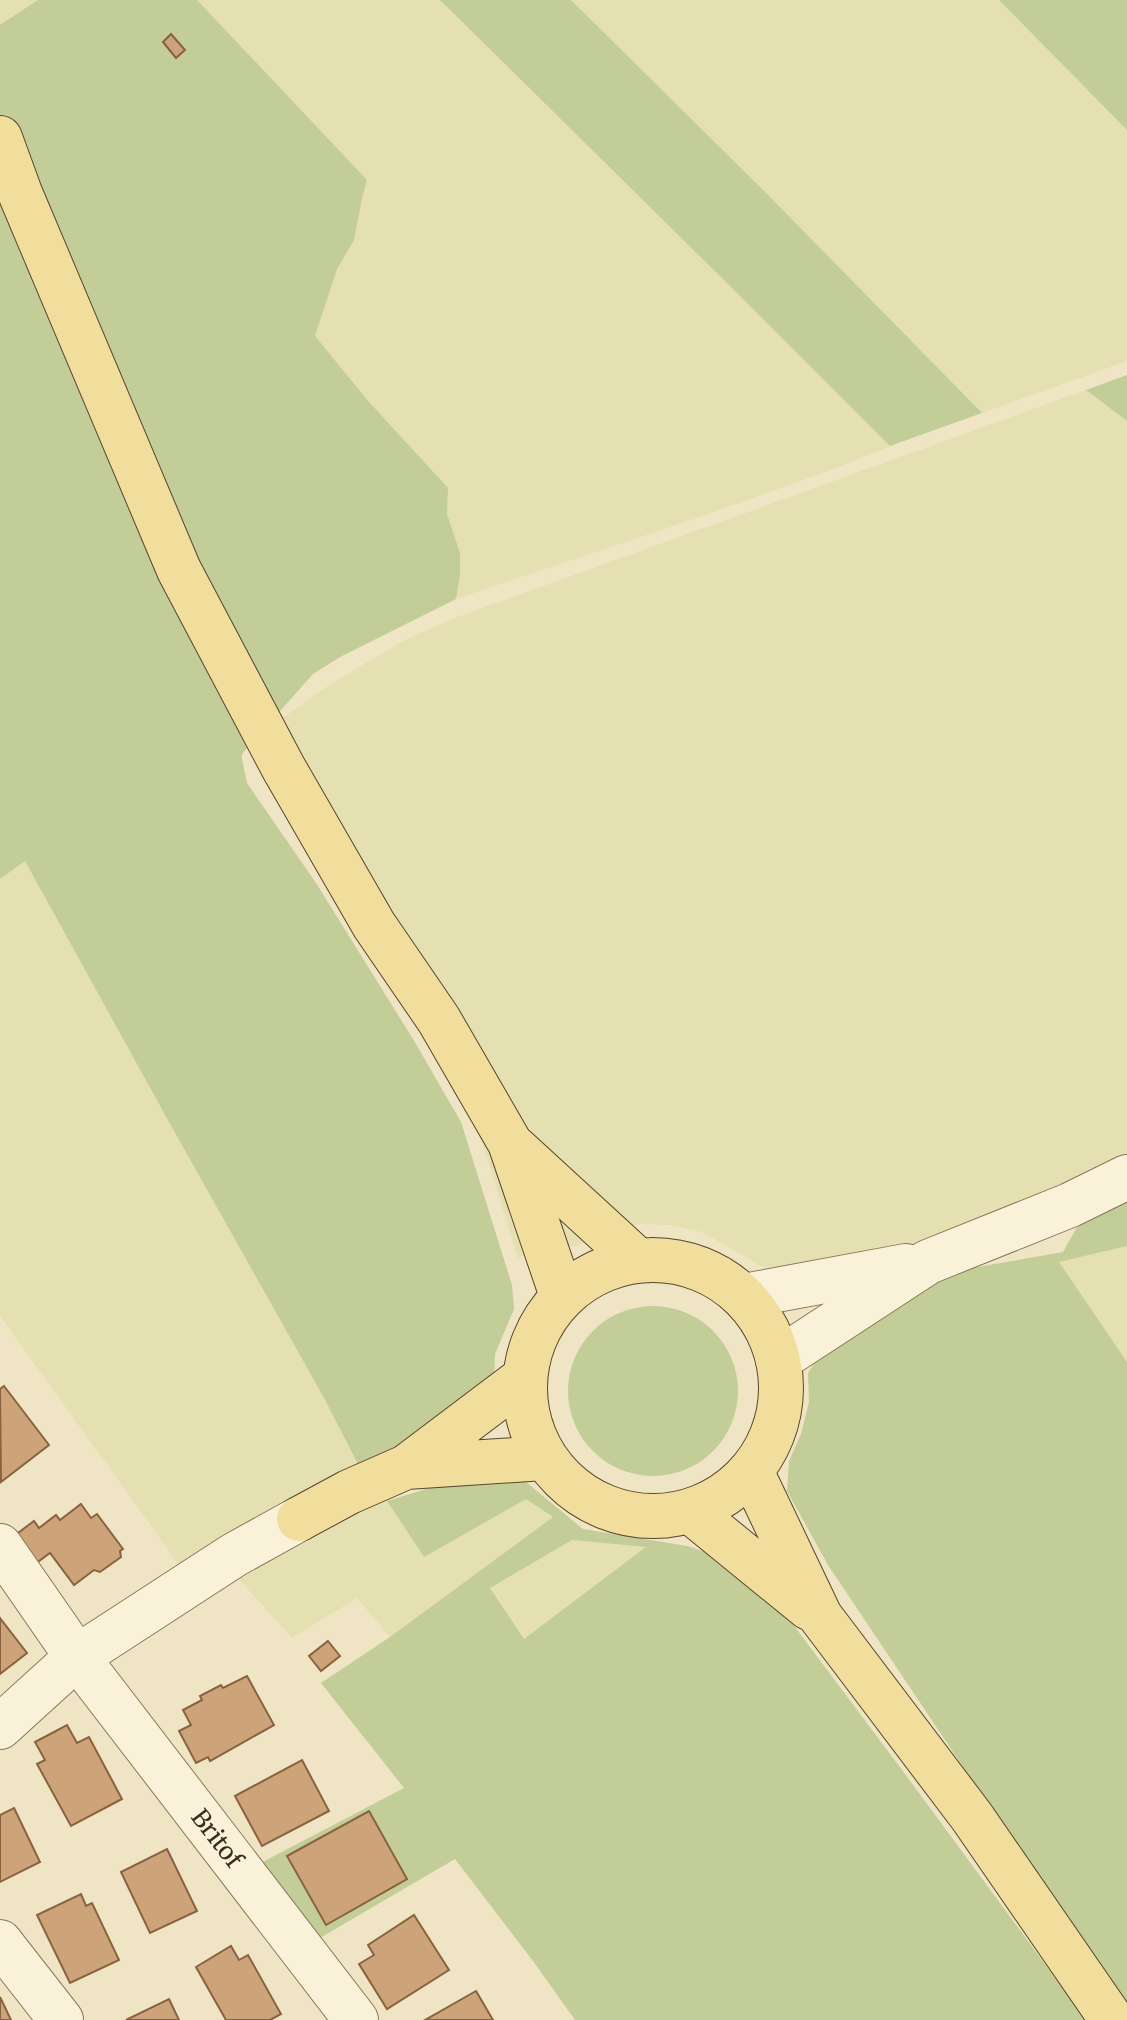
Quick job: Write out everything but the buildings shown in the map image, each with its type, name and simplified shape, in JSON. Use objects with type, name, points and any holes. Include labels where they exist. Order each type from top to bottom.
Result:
[{"type":"main road","points":[[0,138],[20,193],[179,570],[283,767],[374,925],[439,1020],[510,1143],[558,1286],[524,1362],[406,1467],[349,1492],[299,1519]]},
{"type":"main road","points":[[510,1143],[624,1248],[694,1265],[721,1278],[738,1279],[766,1325],[778,1360],[781,1399],[771,1437],[751,1471],[723,1496],[690,1511],[663,1516],[635,1516],[608,1509],[583,1497],[561,1479],[544,1458],[528,1419],[524,1362]]},
{"type":"main road","points":[[558,1286],[596,1272],[624,1248]]},
{"type":"main road","points":[[406,1467],[544,1458]]},
{"type":"main road","points":[[751,1471],[820,1616],[972,1817],[1112,2020]]},
{"type":"main road","points":[[690,1511],[820,1616]]},
{"type":"street","points":[[778,1360],[928,1262],[1070,1205],[1127,1177]]},
{"type":"street","points":[[738,1279],[928,1262]]},
{"type":"street","points":[[0,1727],[77,1657],[234,1555],[299,1519]]},
{"type":"street","name":"Britof","points":[[0,1546],[77,1657],[356,2020]]},
{"type":"street","points":[[0,1942],[61,2020]]},
{"type":"path","points":[[624,1248],[620,1230],[628,1230],[738,1279]]},
{"type":"path","points":[[524,1362],[543,1292],[549,1280],[558,1286]]},
{"type":"shaded area","points":[[0,0],[38,0],[0,28]]},
{"type":"shaded area","points":[[194,0],[440,0],[890,446],[694,519],[456,599],[457,587],[419,463],[305,324]]},
{"type":"shaded area","points":[[571,0],[999,0],[1127,130],[1127,361],[982,413]]},
{"type":"shaded area","points":[[1086,390],[1127,421],[1127,1159],[953,1236],[814,1266],[763,1267],[702,1232],[671,1225],[641,1224],[619,1228],[577,1246],[552,1246],[518,1258],[481,1139],[457,1089],[271,793],[257,763],[269,728],[329,685],[401,642],[452,619]]},
{"type":"shaded area","points":[[25,860],[360,1468],[182,1569],[0,1316],[0,879]]},
{"type":"shaded area","points":[[1127,1246],[1127,1362],[1059,1262]]},
{"type":"shaded area","points":[[527,1498],[553,1517],[390,1637],[357,1598],[292,1638],[238,1578],[347,1517],[387,1501],[424,1556]]},
{"type":"shaded area","points":[[572,1540],[647,1547],[524,1640],[490,1588]]},
{"type":"green space","points":[[38,0],[197,0],[367,180],[354,240],[337,269],[315,336],[369,402],[448,488],[447,514],[460,553],[456,599],[340,657],[313,674],[242,754],[247,783],[316,883],[461,1122],[512,1285],[514,1309],[495,1354],[494,1389],[469,1409],[360,1468],[25,861],[0,879],[0,25]]},
{"type":"green space","points":[[440,0],[571,0],[982,413],[890,446]]},
{"type":"green space","points":[[999,0],[1127,0],[1127,130]]},
{"type":"green space","points":[[1127,375],[1127,421],[1086,390]]},
{"type":"green space","points":[[1127,1199],[1127,1246],[1059,1262],[1127,1362],[1127,2006],[828,1565],[787,1491],[789,1461],[801,1434],[809,1402],[808,1373],[822,1352],[891,1305],[966,1269],[1063,1252],[1077,1227]]},
{"type":"green space","points":[[653,1306],[686,1312],[713,1331],[732,1358],[738,1391],[732,1424],[713,1451],[686,1470],[653,1476],[620,1470],[593,1451],[574,1424],[568,1391],[574,1358],[593,1331],[620,1312]]},
{"type":"green space","points":[[472,1475],[526,1482],[583,1529],[687,1546],[716,1555],[786,1615],[1086,2020],[575,2020],[455,1859],[313,1942],[249,1869],[404,1788],[321,1683],[390,1637],[553,1517],[526,1499],[424,1557],[387,1501]],"holes":[[[572,1540],[646,1547],[524,1639],[490,1588]]]}]
